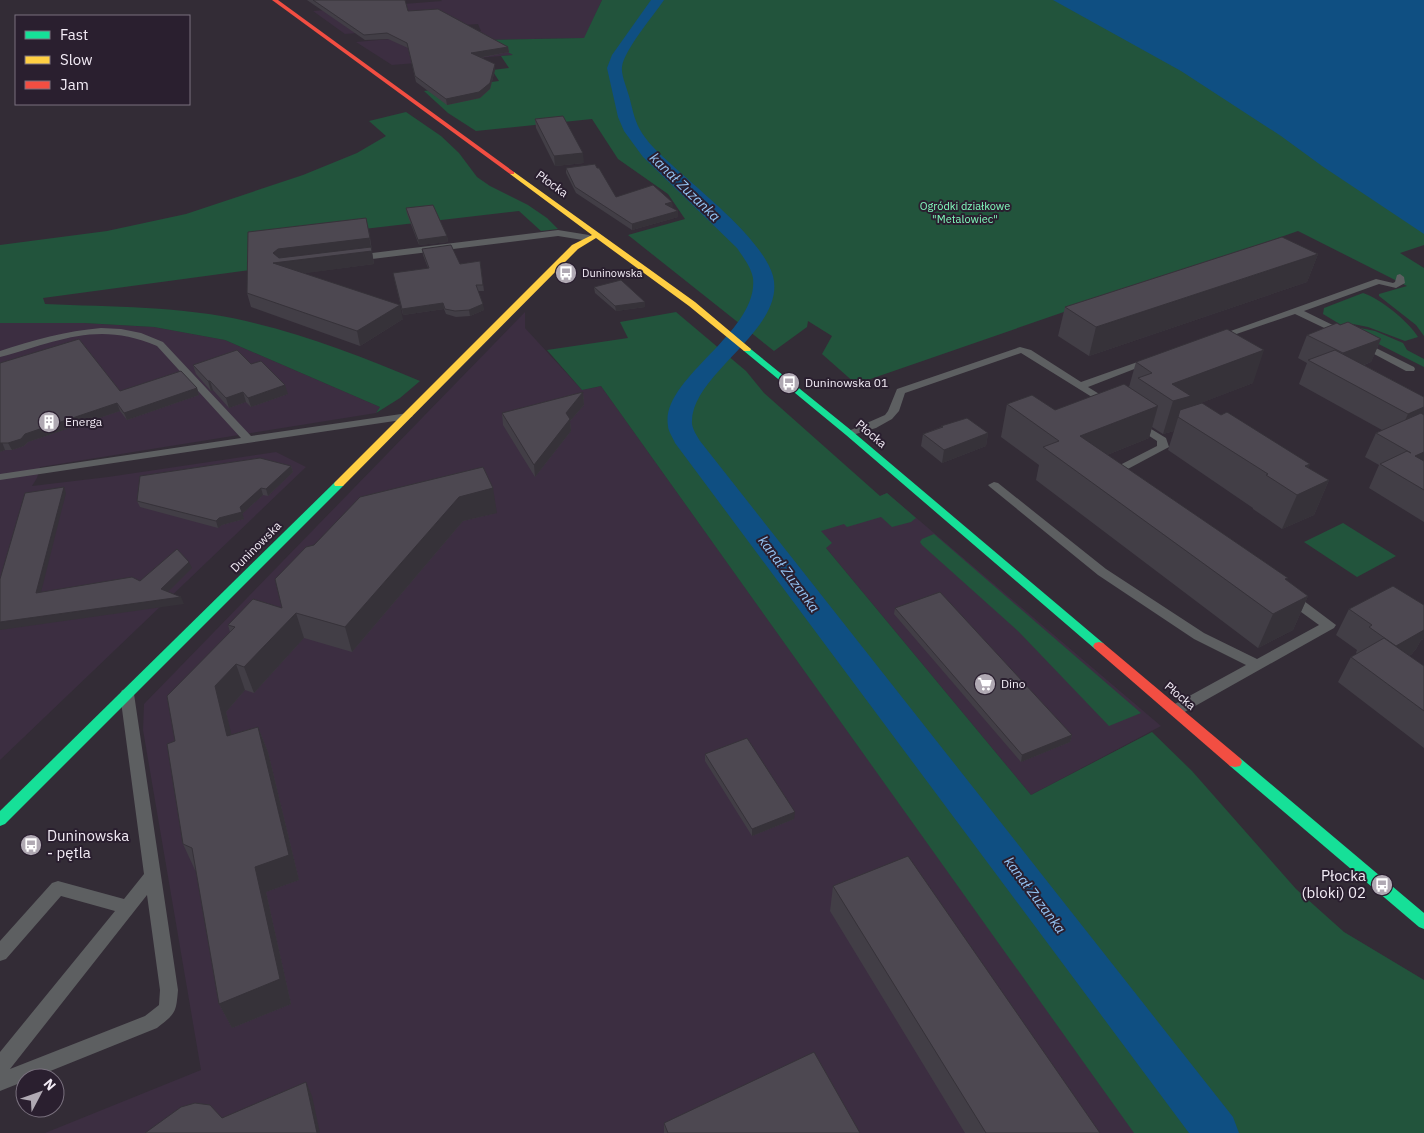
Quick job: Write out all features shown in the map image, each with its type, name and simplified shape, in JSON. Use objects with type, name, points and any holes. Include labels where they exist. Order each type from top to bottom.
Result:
[{"type":"street","name":"Płocka","points":[[275,0],[593,236],[712,321],[747,349],[849,433],[1424,922]]},
{"type":"street","name":"Duninowska","points":[[0,820],[408,416],[575,247],[593,236]]},
{"type":"lane","points":[[350,259],[558,233],[593,236]]},
{"type":"lane","points":[[1202,343],[1379,281],[1393,286],[1400,283],[1400,277]]},
{"type":"lane","points":[[1295,310],[1410,369]]},
{"type":"lane","points":[[0,354],[44,340],[82,332],[119,332],[144,335],[160,344],[248,439]]},
{"type":"lane","points":[[849,433],[886,419],[893,412],[897,396],[901,391],[1017,350],[1028,352],[1125,415],[1166,438],[1163,447],[1118,470],[1119,474],[1131,483]]},
{"type":"lane","points":[[1080,386],[1156,360]]},
{"type":"lane","points":[[0,477],[408,416]]},
{"type":"lane","points":[[994,485],[1102,572],[1199,636],[1257,665]]},
{"type":"lane","points":[[1176,710],[1329,625],[1279,590]]},
{"type":"lane","points":[[0,1082],[151,1022],[167,1009],[169,990],[127,694]]},
{"type":"lane","points":[[0,1067],[7,1053],[154,874]]},
{"type":"lane","points":[[0,953],[58,888],[127,907]]},
{"type":"shaded area","points":[[441,0],[602,0],[585,38],[488,40],[514,55],[392,65],[356,42],[481,31],[478,24],[345,34],[313,11]]},
{"type":"shaded area","points":[[525,312],[525,328],[582,390],[601,386],[1135,1133],[45,1133],[201,1070],[143,730],[144,704]]},
{"type":"shaded area","points":[[0,323],[84,323],[154,327],[225,340],[380,407],[376,413],[40,467],[37,478],[32,486],[108,477],[276,452],[306,467],[0,760]]},
{"type":"shaded area","points":[[887,493],[1161,726],[1031,795],[807,525]]},
{"type":"green space","name":"Ogródki działkowe \"Metalowiec\"","points":[[602,0],[1424,0],[1424,245],[1400,253],[1424,268],[1424,336],[1416,325],[1379,296],[1379,294],[1407,286],[1298,231],[856,384],[822,354],[832,336],[808,321],[807,327],[774,351],[628,235],[685,219],[668,194],[618,159],[592,119],[476,131],[448,113],[424,91],[499,81],[492,70],[509,68],[501,56],[513,55],[486,40],[584,38]]},
{"type":"green space","points":[[406,112],[441,136],[459,153],[477,177],[490,186],[528,205],[547,218],[558,229],[541,231],[519,211],[251,242],[250,270],[43,298],[45,304],[197,312],[246,321],[334,347],[420,381],[400,398],[376,413],[380,407],[225,340],[154,327],[84,323],[0,323],[0,245],[107,231],[186,214],[303,175],[357,153],[386,136],[369,121]]},
{"type":"green space","points":[[1363,293],[1394,311],[1418,337],[1405,341],[1368,327],[1353,324],[1343,326],[1323,314],[1324,308]]},
{"type":"green space","points":[[676,312],[746,371],[764,393],[880,496],[887,493],[916,518],[911,522],[892,527],[881,517],[847,527],[844,524],[821,531],[832,543],[826,548],[1031,795],[1152,732],[1192,771],[1296,889],[1344,932],[1424,980],[1424,1133],[1134,1133],[601,386],[582,390],[547,350],[628,338],[620,322]]},
{"type":"green space","points":[[1355,327],[1375,331],[1403,343],[1407,350],[1424,359],[1424,367],[1349,329]]},
{"type":"green space","points":[[1343,523],[1396,556],[1357,577],[1304,542]]},
{"type":"green space","points":[[934,534],[1141,713],[1109,726],[1019,632],[922,545],[920,542],[922,539]]},
{"type":"water","points":[[1053,0],[1424,0],[1424,234],[1322,166],[1281,136],[1181,71]]},
{"type":"building","points":[[313,0],[405,0],[408,11],[438,9],[508,47],[471,53],[495,64],[490,83],[479,92],[446,99],[415,76],[407,43],[387,33],[364,35]]},
{"type":"building","points":[[563,116],[583,153],[554,156],[535,119]]},
{"type":"building","points":[[595,164],[616,197],[653,185],[672,202],[665,204],[678,211],[632,224],[575,187],[566,168]]},
{"type":"building","points":[[433,205],[447,236],[418,240],[406,208]]},
{"type":"building","points":[[366,218],[370,238],[278,249],[273,253],[279,258],[371,247],[372,251],[273,263],[400,305],[357,331],[247,293],[248,232]]},
{"type":"building","points":[[1282,237],[1318,254],[1096,327],[1065,307]]},
{"type":"building","points":[[451,245],[460,264],[480,261],[483,285],[476,285],[483,304],[469,310],[455,311],[445,309],[443,303],[402,309],[393,273],[429,268],[422,249]]},
{"type":"building","points":[[621,280],[645,302],[615,306],[594,287]]},
{"type":"building","points":[[1348,322],[1381,339],[1343,353],[1307,335],[1337,323],[1340,325]]},
{"type":"building","points":[[1227,329],[1264,350],[1172,384],[1191,396],[1173,401],[1138,378],[1152,373],[1136,362]]},
{"type":"building","points":[[79,339],[120,391],[181,371],[197,388],[124,413],[117,403],[25,434],[21,439],[0,443],[0,363]]},
{"type":"building","points":[[237,350],[251,364],[261,361],[285,385],[248,398],[243,392],[226,398],[193,365]]},
{"type":"building","points":[[1335,350],[1424,397],[1424,407],[1408,414],[1308,360]]},
{"type":"building","points":[[1124,384],[1158,406],[1080,436],[1288,578],[1285,579],[1308,596],[1273,614],[1043,447],[1059,441],[1007,404],[1032,395],[1055,410]]},
{"type":"building","points":[[583,392],[566,413],[570,419],[534,465],[502,413]]},
{"type":"building","points":[[1202,403],[1221,415],[1227,412],[1310,464],[1305,466],[1329,480],[1297,495],[1266,475],[1268,474],[1178,417],[1180,410]]},
{"type":"building","points":[[1421,413],[1424,415],[1424,452],[1415,456],[1424,461],[1424,490],[1380,464],[1407,451],[1411,453],[1376,433]]},
{"type":"building","points":[[967,418],[988,433],[944,450],[923,434],[943,427],[941,426]]},
{"type":"building","points":[[260,458],[291,466],[266,489],[261,488],[240,507],[242,512],[219,518],[216,521],[137,501],[140,476]]},
{"type":"building","points":[[483,467],[493,488],[459,497],[345,627],[296,613],[244,667],[236,664],[215,686],[227,736],[258,727],[289,855],[255,867],[280,979],[219,1004],[192,848],[183,844],[167,744],[175,741],[167,696],[235,627],[228,625],[253,599],[282,608],[275,579],[306,547],[314,545],[360,497]]},
{"type":"building","points":[[64,487],[36,593],[132,577],[140,581],[177,549],[189,562],[161,589],[181,597],[0,622],[0,579],[25,493]]},
{"type":"building","points":[[1393,586],[1424,605],[1424,630],[1396,646],[1369,627],[1372,625],[1349,609]]},
{"type":"building","name":"Dino","points":[[940,592],[1072,735],[1022,755],[895,608]]},
{"type":"building","points":[[1384,638],[1424,666],[1424,711],[1351,657]]},
{"type":"building","points":[[747,738],[795,812],[752,829],[705,754]]},
{"type":"building","points":[[908,856],[1100,1133],[986,1133],[833,886]]},
{"type":"building","points":[[814,1052],[860,1133],[668,1133],[664,1123]]},
{"type":"building","points":[[306,1082],[317,1133],[145,1133],[181,1107],[195,1103],[210,1105],[222,1118]]},
{"type":"waterway","name":"kanał Zuzanka","points":[[658,0],[619,55],[614,68],[626,117],[632,131],[649,153],[745,244],[758,264],[763,278],[761,301],[744,331],[708,369],[688,396],[681,410],[680,426],[688,443],[1217,1133]]},
{"type":"traffic: fast","points":[[747,349],[849,433],[1099,646]]},
{"type":"traffic: fast","points":[[0,820],[339,484]]},
{"type":"traffic: fast","points":[[1235,762],[1424,922]]},
{"type":"traffic: slow","points":[[512,173],[692,304],[747,349]]},
{"type":"traffic: slow","points":[[339,484],[575,247],[589,238],[598,235]]},
{"type":"traffic: jam","points":[[275,0],[512,173]]},
{"type":"traffic: jam","points":[[1099,646],[1235,762]]},
{"type":"place","name":"Duninowska","points":[[566,273]]},
{"type":"place","name":"Duninowska 01","points":[[789,383]]},
{"type":"place","name":"Energa","points":[[49,422]]},
{"type":"place","name":"Dino","points":[[985,684]]},
{"type":"place","name":"Duninowska - pętla","points":[[31,845]]},
{"type":"place","name":"Płocka (bloki) 02","points":[[1382,885]]}]
